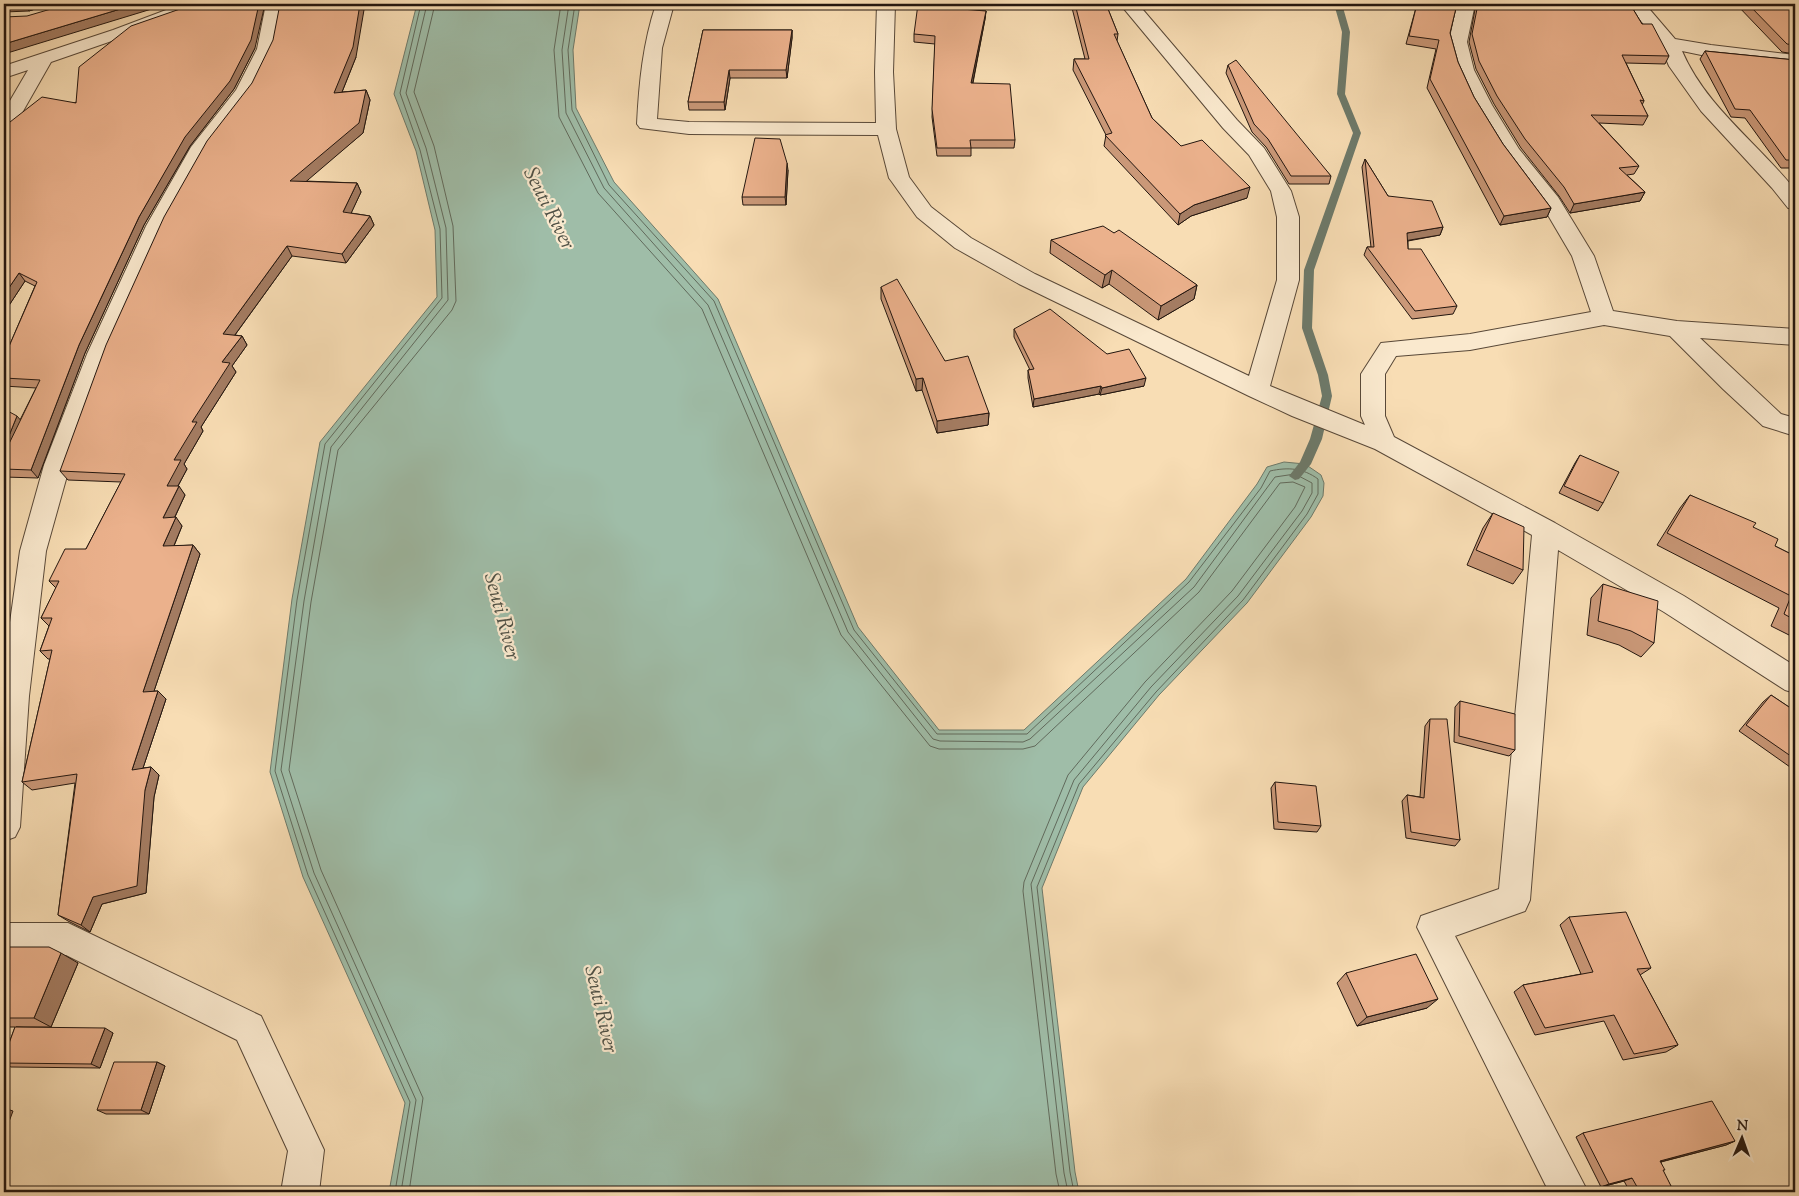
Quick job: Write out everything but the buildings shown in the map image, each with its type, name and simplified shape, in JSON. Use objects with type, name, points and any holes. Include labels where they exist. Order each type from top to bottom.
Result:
[{"type":"street","points":[[4,72],[44,59],[180,7],[222,4]]},
{"type":"street","points":[[4,827],[14,696],[33,551],[57,465],[98,354],[158,226],[201,147],[245,92],[266,49],[276,4]]},
{"type":"street","points":[[665,4],[657,26],[650,68],[647,124],[689,128],[886,129]]},
{"type":"street","points":[[886,4],[884,72],[886,129],[899,178],[924,212],[963,243],[1035,284],[1257,390],[1301,410],[1384,442],[1546,530],[1674,604],[1795,681]]},
{"type":"street","points":[[1129,4],[1230,124],[1258,152],[1281,191],[1288,217],[1288,280],[1257,390]]},
{"type":"street","points":[[1466,4],[1458,42],[1465,70],[1482,105],[1506,144],[1551,202],[1582,256],[1604,317]]},
{"type":"street","points":[[1636,4],[1668,43],[1675,62],[1698,96],[1751,151],[1795,204]]},
{"type":"street","points":[[1668,43],[1711,51],[1795,61]]},
{"type":"street","points":[[4,127],[44,59]]},
{"type":"street","points":[[1384,442],[1373,416],[1373,374],[1389,349],[1470,342],[1604,317],[1677,329],[1795,337]]},
{"type":"street","points":[[1677,329],[1731,383],[1772,420],[1795,427]]},
{"type":"street","points":[[1546,530],[1514,900],[1433,927],[1569,1192]]},
{"type":"street","points":[[4,939],[68,939],[249,1028],[306,1150],[300,1192]]},
{"type":"water","name":"Seuti River","points":[[417,4],[580,4],[573,50],[576,108],[614,182],[718,299],[858,627],[939,730],[1024,730],[1186,579],[1257,484],[1267,467],[1284,462],[1305,464],[1321,475],[1324,483],[1323,496],[1311,517],[1247,603],[1159,695],[1083,787],[1042,888],[1075,1172],[1079,1192],[389,1192],[405,1103],[303,877],[270,772],[292,599],[320,442],[437,297],[435,230],[416,151],[394,94]]},
{"type":"waterway","points":[[1295,476],[1305,464],[1316,439],[1327,396],[1323,375],[1307,328],[1309,270],[1357,133],[1341,94],[1346,32],[1338,4]]}]
